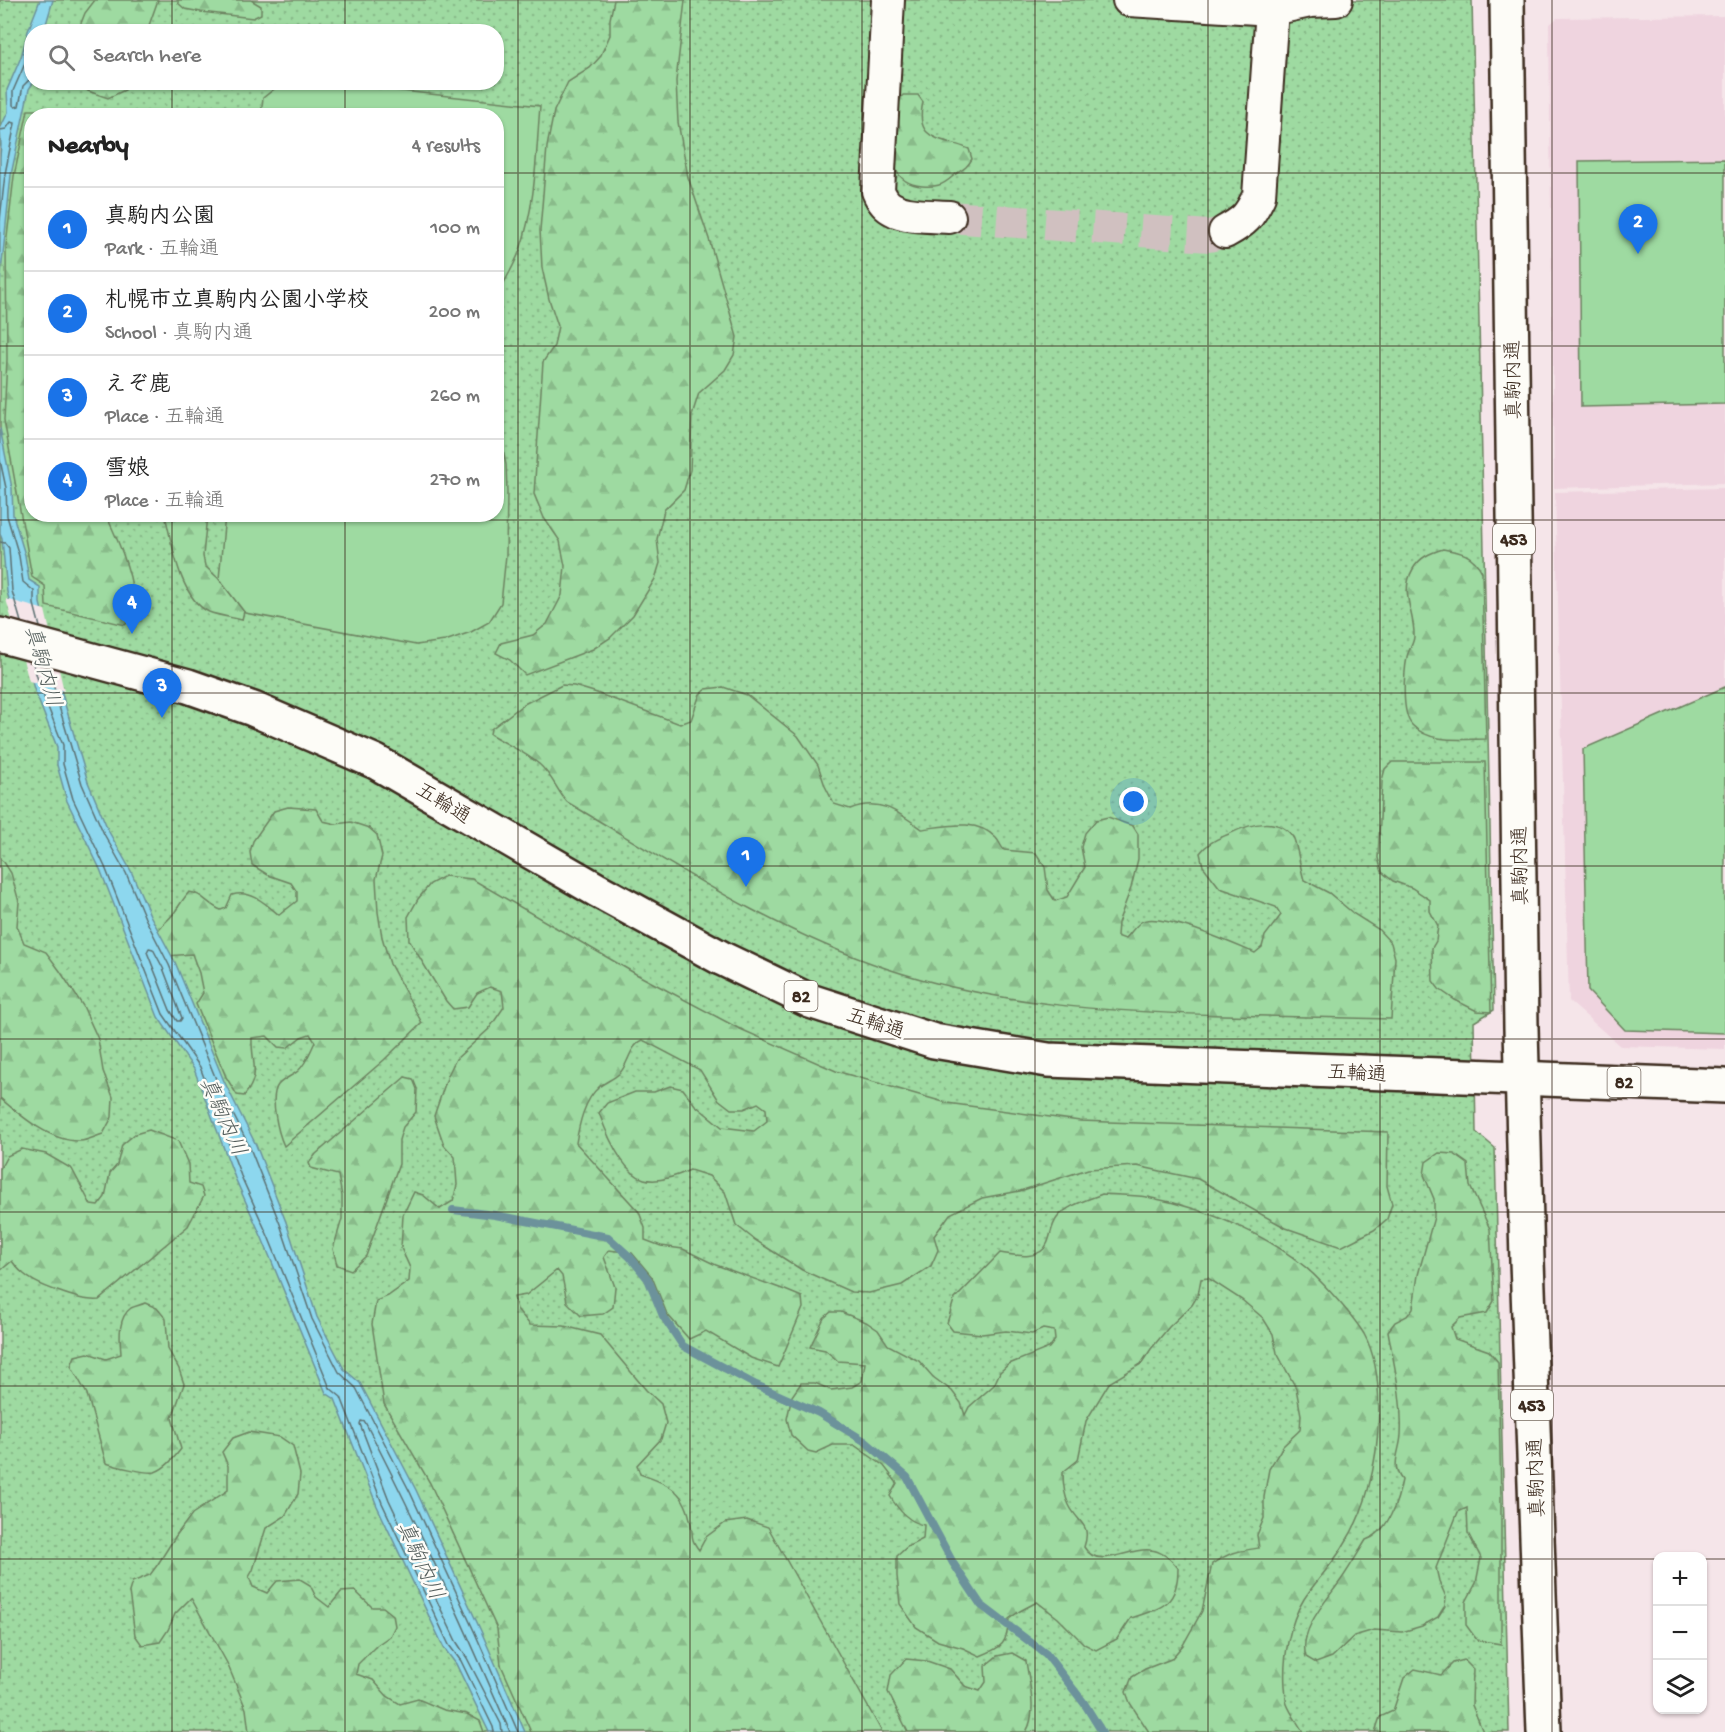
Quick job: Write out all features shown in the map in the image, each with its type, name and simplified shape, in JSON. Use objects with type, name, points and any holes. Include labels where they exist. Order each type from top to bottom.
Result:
[{"type":"main road","name":"真駒内通","points":[[1507,0],[1522,1077],[1544,1732]]},
{"type":"main road","name":"五輪通","points":[[0,634],[188,686],[253,709],[376,762],[597,890],[723,959],[810,1001],[934,1041],[1048,1060],[1725,1086]]},
{"type":"lane","points":[[888,0],[878,191],[884,202],[892,209],[906,213],[950,217]]},
{"type":"lane","points":[[1129,0],[1272,9],[1310,1],[1336,0]]},
{"type":"lane","points":[[1225,232],[1244,221],[1259,196],[1272,9]]},
{"type":"shaded area","points":[[1725,16],[1725,483],[1554,488],[1549,25],[1557,18]]},
{"type":"shaded area","points":[[1725,488],[1725,1049],[1620,1046],[1569,1001],[1555,492]]},
{"type":"green space","points":[[0,0],[1472,0],[1494,1010],[1474,1022],[1476,1132],[1495,1148],[1509,1732],[0,1732]]},
{"type":"green space","points":[[95,0],[158,0],[149,24],[81,24],[85,13]]},
{"type":"green space","points":[[178,0],[251,0],[261,6],[261,14],[253,18],[201,12],[185,9],[178,3]]},
{"type":"green space","points":[[614,0],[685,0],[676,81],[678,122],[688,177],[709,239],[737,337],[734,355],[725,370],[699,393],[692,415],[690,470],[684,490],[664,510],[657,539],[660,563],[655,579],[633,615],[610,638],[593,649],[525,675],[510,660],[496,653],[501,643],[533,635],[547,624],[562,595],[565,566],[560,541],[544,518],[534,494],[543,362],[554,346],[558,326],[542,268],[540,230],[547,147],[554,111],[568,82],[590,68],[600,57],[610,35],[610,19]]},
{"type":"green space","points":[[87,90],[125,90],[108,98]]},
{"type":"green space","points":[[273,90],[393,90],[540,106],[529,215],[520,250],[504,282],[504,108],[262,108],[263,98]]},
{"type":"green space","points":[[903,95],[918,95],[923,102],[922,125],[932,136],[969,149],[972,159],[970,163],[942,184],[922,186],[914,184],[903,179],[896,169],[897,116]]},
{"type":"green space","points":[[24,129],[24,522],[109,522],[122,551],[133,589],[135,615],[125,625],[46,606],[45,586],[32,577],[4,420],[7,359],[6,246],[14,176]]},
{"type":"green space","points":[[1725,159],[1725,404],[1581,407],[1579,161]]},
{"type":"green space","points":[[504,454],[507,492],[506,555],[501,603],[489,622],[471,632],[445,641],[416,645],[245,613],[219,579],[224,522],[504,522]]},
{"type":"green space","points":[[167,522],[206,522],[203,556],[205,566],[219,579],[244,611],[242,620],[217,615],[199,605],[184,583],[174,555]]},
{"type":"green space","points":[[1443,549],[1466,555],[1475,561],[1482,572],[1486,739],[1456,740],[1428,735],[1412,725],[1406,712],[1405,673],[1414,636],[1407,586],[1413,569],[1422,558]]},
{"type":"green space","points":[[562,685],[594,692],[680,724],[691,720],[700,694],[706,689],[723,687],[747,695],[798,736],[818,765],[834,804],[850,809],[871,805],[888,808],[922,829],[951,825],[980,828],[996,838],[1004,850],[1036,853],[1045,867],[1048,890],[1055,901],[1067,897],[1085,867],[1081,847],[1085,833],[1096,820],[1108,817],[1133,826],[1138,834],[1138,859],[1131,888],[1118,923],[1117,936],[1125,939],[1141,922],[1163,921],[1197,930],[1255,953],[1262,947],[1265,936],[1281,915],[1276,907],[1220,888],[1203,866],[1200,853],[1214,841],[1247,827],[1273,824],[1281,827],[1288,831],[1294,839],[1304,880],[1329,893],[1354,914],[1378,929],[1391,943],[1395,958],[1391,1019],[1138,1012],[1012,999],[929,981],[845,953],[763,916],[567,802],[548,773],[539,764],[490,734],[491,729],[524,704]]},
{"type":"green space","points":[[1725,687],[1725,1033],[1625,1030],[1588,991],[1583,749]]},
{"type":"green space","points":[[1392,762],[1485,762],[1491,1012],[1477,1011],[1439,989],[1433,981],[1432,948],[1436,941],[1438,926],[1430,911],[1430,900],[1412,888],[1393,881],[1382,872],[1378,858],[1382,780],[1385,769]]},
{"type":"green space","points":[[288,807],[316,809],[323,821],[336,824],[351,822],[369,828],[377,835],[382,856],[376,879],[382,937],[390,964],[422,1023],[384,1060],[284,1146],[275,1115],[275,1091],[280,1083],[301,1068],[315,1042],[310,1034],[301,1037],[287,1048],[278,1047],[267,1036],[252,1038],[253,1081],[244,1096],[237,1095],[226,1077],[196,1004],[203,993],[192,954],[167,956],[156,933],[189,892],[221,910],[226,908],[232,895],[246,894],[269,906],[279,915],[297,901],[297,892],[291,883],[268,875],[252,865],[250,852],[253,841],[274,811]]},
{"type":"green space","points":[[0,859],[11,873],[19,902],[17,926],[24,943],[46,952],[83,1006],[98,1039],[103,1071],[113,1097],[112,1117],[103,1134],[89,1139],[69,1140],[47,1133],[0,1098]]},
{"type":"green space","points":[[445,876],[472,879],[636,974],[738,1028],[836,1071],[947,1103],[1080,1121],[1388,1132],[1387,1186],[1392,1204],[1387,1219],[1374,1230],[1341,1247],[1286,1228],[1198,1179],[1137,1166],[1088,1169],[1020,1191],[982,1198],[950,1214],[934,1236],[938,1250],[931,1266],[902,1285],[869,1293],[851,1292],[802,1270],[736,1225],[725,1192],[709,1176],[690,1170],[667,1178],[649,1180],[636,1175],[629,1169],[616,1151],[599,1113],[607,1103],[635,1092],[654,1092],[670,1086],[683,1089],[695,1105],[722,1127],[754,1131],[767,1121],[766,1109],[758,1103],[744,1109],[731,1109],[718,1099],[700,1070],[643,1040],[635,1046],[619,1074],[594,1092],[586,1106],[576,1143],[639,1212],[645,1228],[645,1240],[661,1246],[683,1249],[716,1265],[802,1297],[803,1308],[778,1367],[751,1358],[706,1331],[689,1339],[667,1314],[652,1277],[632,1253],[609,1250],[604,1257],[615,1287],[613,1307],[603,1314],[581,1316],[567,1302],[562,1276],[557,1270],[526,1295],[514,1297],[517,1309],[530,1325],[564,1326],[600,1335],[646,1390],[661,1404],[666,1423],[661,1439],[637,1465],[640,1474],[667,1485],[680,1496],[685,1503],[693,1540],[699,1550],[706,1537],[725,1523],[747,1520],[768,1527],[882,1732],[531,1732],[501,1665],[497,1629],[430,1483],[384,1404],[372,1324],[376,1301],[388,1296],[409,1281],[410,1268],[401,1248],[403,1215],[414,1192],[423,1195],[440,1209],[453,1201],[457,1185],[455,1157],[444,1145],[434,1116],[456,1059],[489,1029],[504,1007],[502,991],[490,987],[477,993],[468,1007],[453,1009],[409,940],[408,917],[418,899],[430,884]]},
{"type":"green space","points":[[405,1077],[413,1079],[417,1089],[416,1112],[403,1127],[399,1140],[399,1164],[366,1256],[351,1270],[337,1265],[333,1249],[342,1219],[342,1196],[338,1175],[311,1168],[309,1163],[316,1154]]},
{"type":"green space","points":[[149,1130],[178,1141],[188,1164],[189,1183],[201,1187],[204,1196],[188,1226],[99,1300],[80,1298],[41,1285],[22,1273],[12,1261],[0,1271],[0,1169],[7,1156],[22,1149],[46,1154],[72,1169],[91,1205],[98,1206],[105,1197],[110,1173],[117,1165],[122,1145],[135,1134]]},
{"type":"green space","points":[[1439,1153],[1454,1154],[1468,1164],[1470,1186],[1490,1229],[1494,1301],[1487,1313],[1460,1318],[1451,1327],[1455,1339],[1489,1351],[1498,1362],[1501,1644],[1477,1640],[1466,1625],[1466,1602],[1476,1583],[1481,1558],[1468,1533],[1467,1508],[1458,1512],[1436,1568],[1446,1597],[1445,1606],[1438,1617],[1422,1626],[1402,1632],[1374,1630],[1354,1636],[1332,1657],[1316,1663],[1306,1657],[1306,1636],[1310,1626],[1366,1540],[1380,1531],[1386,1523],[1395,1506],[1402,1480],[1396,1464],[1401,1435],[1401,1409],[1388,1331],[1395,1322],[1407,1316],[1413,1308],[1418,1275],[1434,1217],[1434,1199],[1424,1175],[1426,1162]]},
{"type":"green space","points":[[1102,1194],[1147,1197],[1170,1202],[1218,1218],[1265,1240],[1307,1268],[1324,1285],[1355,1321],[1371,1350],[1376,1369],[1379,1411],[1376,1453],[1368,1490],[1354,1527],[1346,1541],[1304,1599],[1294,1619],[1288,1641],[1285,1664],[1286,1700],[1303,1732],[1149,1732],[1130,1703],[1126,1692],[1132,1677],[1145,1669],[1171,1659],[1183,1645],[1202,1611],[1212,1564],[1234,1553],[1259,1548],[1257,1535],[1264,1518],[1264,1497],[1269,1469],[1283,1446],[1300,1430],[1301,1415],[1296,1388],[1277,1353],[1273,1334],[1263,1318],[1242,1300],[1208,1278],[1201,1279],[1198,1295],[1192,1305],[1169,1327],[1141,1364],[1109,1383],[1086,1421],[1078,1460],[1063,1472],[1066,1497],[1085,1528],[1084,1547],[1090,1554],[1105,1558],[1150,1550],[1166,1556],[1178,1568],[1175,1590],[1166,1603],[1159,1608],[1131,1618],[1117,1639],[1096,1650],[1084,1644],[1058,1618],[1037,1602],[1009,1619],[1007,1634],[999,1647],[980,1656],[963,1648],[938,1641],[916,1627],[900,1604],[897,1556],[907,1547],[923,1539],[924,1525],[908,1518],[893,1501],[890,1496],[897,1483],[884,1466],[854,1445],[833,1445],[816,1453],[808,1451],[791,1435],[787,1419],[792,1396],[801,1383],[815,1383],[831,1390],[852,1387],[862,1381],[865,1363],[838,1361],[825,1350],[810,1347],[824,1318],[831,1312],[841,1312],[866,1322],[878,1330],[888,1345],[919,1361],[933,1377],[952,1391],[961,1403],[965,1415],[969,1407],[994,1385],[1000,1372],[1009,1364],[1049,1348],[1055,1340],[1054,1331],[1043,1329],[1032,1334],[1006,1331],[982,1334],[953,1331],[947,1323],[954,1300],[1000,1253],[1026,1256],[1039,1253],[1047,1244],[1053,1224],[1061,1213],[1078,1203]]},
{"type":"green space","points":[[145,1303],[157,1308],[166,1319],[168,1349],[184,1384],[172,1418],[181,1449],[173,1459],[155,1472],[106,1463],[87,1394],[71,1366],[75,1356],[88,1353],[106,1359],[121,1354],[120,1330],[123,1317],[131,1308]]},
{"type":"green space","points":[[249,1432],[280,1437],[293,1446],[300,1474],[298,1494],[285,1516],[266,1528],[249,1577],[253,1587],[267,1593],[277,1581],[300,1579],[310,1585],[316,1597],[329,1607],[341,1592],[355,1591],[372,1607],[383,1607],[393,1615],[395,1626],[390,1636],[358,1664],[356,1674],[373,1680],[387,1696],[400,1704],[418,1699],[444,1710],[467,1714],[480,1721],[484,1732],[249,1732],[246,1709],[227,1663],[191,1598],[175,1614],[160,1642],[142,1645],[135,1635],[129,1592],[132,1582],[150,1575],[192,1514],[228,1490],[228,1466],[222,1452],[233,1438]]},
{"type":"green space","points":[[1012,1653],[1026,1661],[1032,1707],[1030,1724],[1026,1732],[908,1732],[888,1692],[891,1675],[906,1659],[927,1661],[950,1669],[965,1686],[980,1691],[986,1682],[985,1666],[997,1656]]},
{"type":"green space","points":[[1464,1660],[1473,1669],[1472,1705],[1483,1732],[1375,1732],[1380,1717],[1393,1711],[1404,1678],[1415,1669],[1441,1675],[1453,1663]]},
{"type":"water","points":[[40,0],[53,0],[46,24],[31,24]]},
{"type":"water","points":[[24,46],[24,90],[29,90],[11,175],[0,283],[0,129],[8,112],[7,90]]},
{"type":"water","name":"真駒内川","points":[[0,428],[12,488],[13,515],[25,555],[29,580],[40,587],[40,603],[64,701],[88,782],[109,832],[131,871],[150,915],[175,962],[224,1081],[256,1145],[286,1222],[317,1317],[344,1369],[360,1383],[416,1490],[525,1732],[489,1732],[456,1664],[444,1648],[377,1506],[335,1399],[326,1393],[235,1178],[194,1069],[158,1017],[100,869],[67,801],[57,765],[57,747],[34,689],[7,592],[0,534]]},
{"type":"pier","points":[[6,599],[45,610],[64,691],[29,681]]},
{"type":"waterway","points":[[453,1210],[495,1215],[608,1237],[630,1257],[648,1279],[663,1316],[683,1346],[756,1385],[819,1413],[866,1442],[907,1477],[953,1563],[981,1605],[1046,1654],[1084,1703],[1102,1732]]},
{"type":"tunnel","points":[[949,217],[1209,236],[1225,232]]},
{"type":"place","name":"札幌市立真駒内公園小学校","points":[[1638,254]]},
{"type":"place","name":"雪娘","points":[[132,634]]},
{"type":"place","name":"えぞ鹿","points":[[162,718]]},
{"type":"place","name":"真駒内公園","points":[[746,887]]}]
